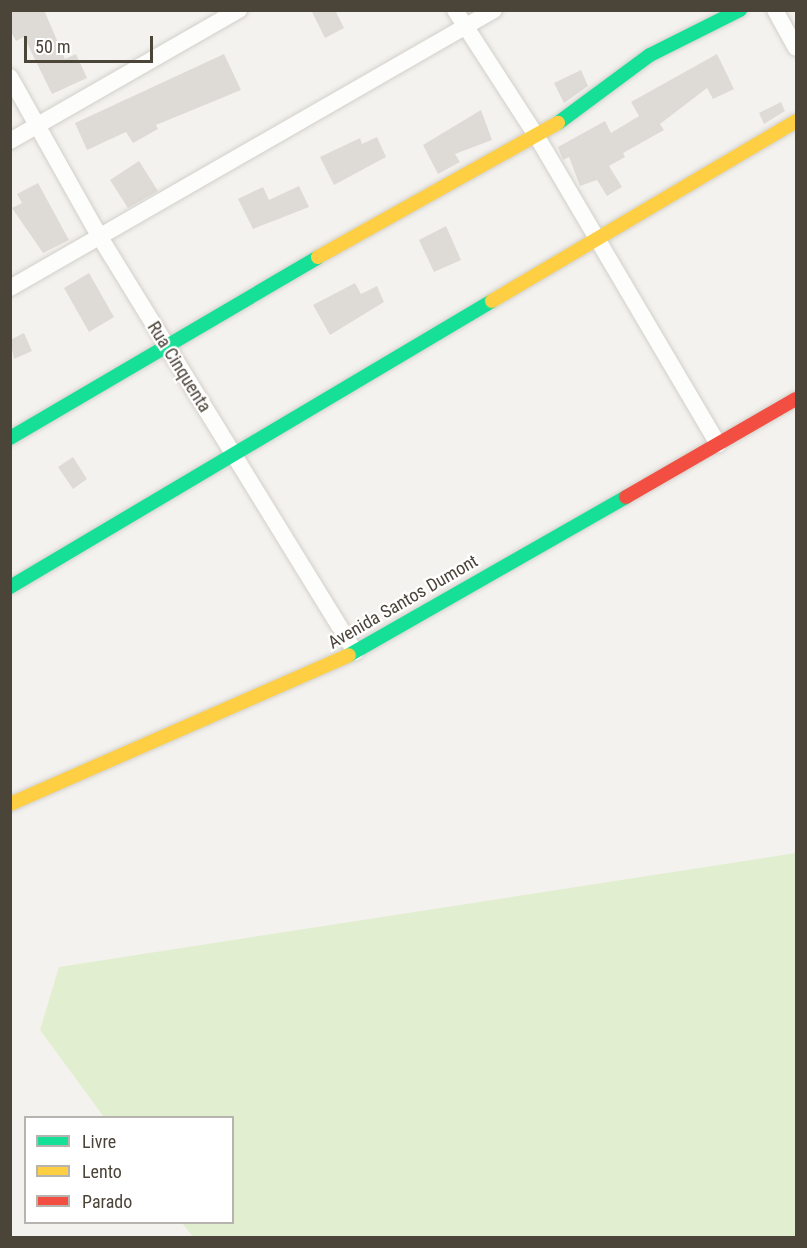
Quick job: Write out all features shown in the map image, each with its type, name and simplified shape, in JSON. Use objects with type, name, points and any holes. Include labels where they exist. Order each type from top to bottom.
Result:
[{"type":"street","points":[[10,141],[239,10]]},
{"type":"street","points":[[455,10],[536,135],[718,444]]},
{"type":"street","points":[[10,288],[98,234],[494,10]]},
{"type":"street","points":[[10,438],[166,345],[598,98],[650,55],[740,10]]},
{"type":"street","points":[[775,10],[796,48]]},
{"type":"street","name":"Rua Cinquenta","points":[[10,77],[98,234],[355,652]]},
{"type":"street","points":[[10,587],[796,121]]},
{"type":"street","name":"Avenida Santos Dumont","points":[[10,804],[355,652],[796,399]]},
{"type":"green space","points":[[796,853],[796,1237],[193,1237],[183,1224],[234,1224],[234,1116],[103,1116],[40,1030],[59,967]]},
{"type":"building","points":[[10,10],[44,10],[65,59],[76,54],[87,78],[52,94],[24,37],[16,41],[10,30]]},
{"type":"building","points":[[311,10],[335,10],[344,28],[325,38]]},
{"type":"building","points":[[224,54],[241,90],[156,125],[158,129],[133,143],[126,132],[87,150],[75,123]]},
{"type":"building","points":[[717,54],[734,89],[713,99],[707,88],[660,124],[664,130],[623,153],[625,157],[609,166],[622,187],[607,196],[597,180],[580,186],[569,157],[563,160],[558,147],[605,121],[611,133],[639,116],[631,102]]},
{"type":"building","points":[[581,70],[588,86],[564,103],[554,83]]},
{"type":"building","points":[[781,102],[785,111],[764,124],[759,113]]},
{"type":"building","points":[[481,110],[492,140],[455,154],[460,162],[438,174],[423,145]]},
{"type":"building","points":[[377,137],[386,157],[334,185],[320,157],[360,138],[362,144]]},
{"type":"building","points":[[139,161],[158,191],[128,208],[110,180]]},
{"type":"building","points":[[38,183],[69,240],[43,253],[12,208],[22,203],[17,194]]},
{"type":"building","points":[[299,186],[309,207],[253,229],[238,199],[263,187],[269,200]]},
{"type":"building","points":[[446,226],[461,260],[434,272],[419,240]]},
{"type":"building","points":[[89,273],[114,317],[89,332],[64,288]]},
{"type":"building","points":[[355,283],[361,294],[377,286],[384,302],[330,335],[313,305]]},
{"type":"building","points":[[24,333],[32,351],[14,359],[10,340]]},
{"type":"building","points":[[73,457],[87,479],[73,489],[58,467]]},
{"type":"traffic: fast","points":[[558,123],[650,55],[740,10]]},
{"type":"traffic: fast","points":[[10,438],[318,257]]},
{"type":"traffic: fast","points":[[10,587],[492,301]]},
{"type":"traffic: fast","points":[[349,655],[626,497]]},
{"type":"traffic: slow","points":[[492,301],[796,121]]},
{"type":"traffic: slow","points":[[318,257],[558,123]]},
{"type":"traffic: slow","points":[[10,804],[349,655]]},
{"type":"traffic: jam","points":[[626,497],[796,399]]}]
